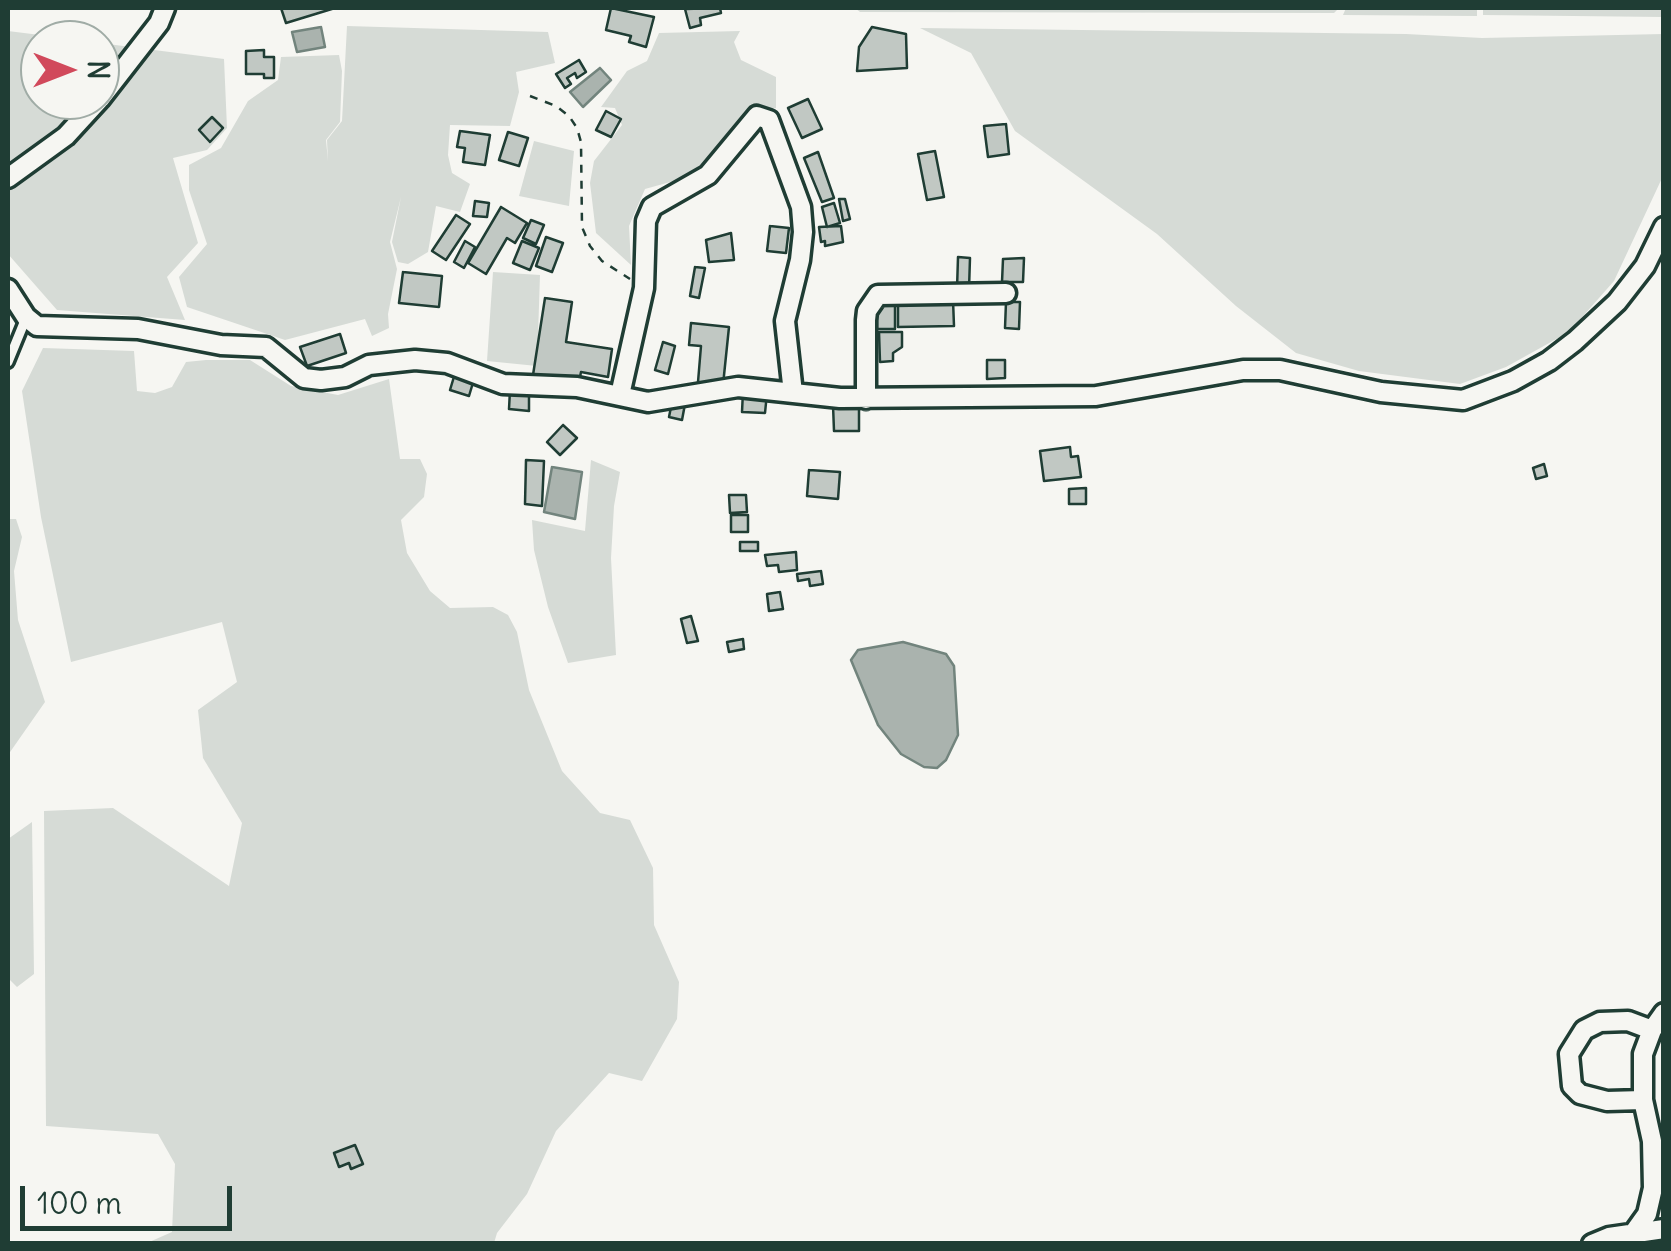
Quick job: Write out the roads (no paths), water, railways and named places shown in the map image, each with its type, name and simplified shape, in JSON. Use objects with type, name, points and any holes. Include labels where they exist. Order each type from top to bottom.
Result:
[{"type":"street","points":[[120,72],[159,23],[165,8]]},
{"type":"street","points":[[620,395],[644,288],[646,222],[652,207],[708,175],[757,116],[770,120],[801,207],[803,232],[786,321],[792,393]]},
{"type":"street","points":[[8,178],[66,136],[80,120]]},
{"type":"street","points":[[8,289],[26,317],[37,326],[93,325],[138,329],[220,346],[266,346],[304,378],[321,380],[345,376],[368,365],[415,360],[447,363],[504,384],[578,387],[648,402],[738,387],[866,399],[1096,396],[1243,370],[1305,373],[1381,392],[1463,400],[1513,381],[1549,361],[1574,341],[1616,302],[1645,266],[1664,227]]},
{"type":"street","points":[[866,399],[867,311],[878,295],[1006,292]]},
{"type":"street","points":[[1632,1234],[1646,1214],[1653,1188],[1652,1141],[1643,1100],[1643,1054],[1664,1013]]},
{"type":"street","points":[[1643,1100],[1607,1101],[1580,1094],[1572,1086],[1570,1054],[1584,1030],[1600,1022],[1628,1021],[1652,1030]]},
{"type":"street","points":[[1592,1244],[1664,1229]]},
{"type":"lane","points":[[8,362],[26,317]]}]
